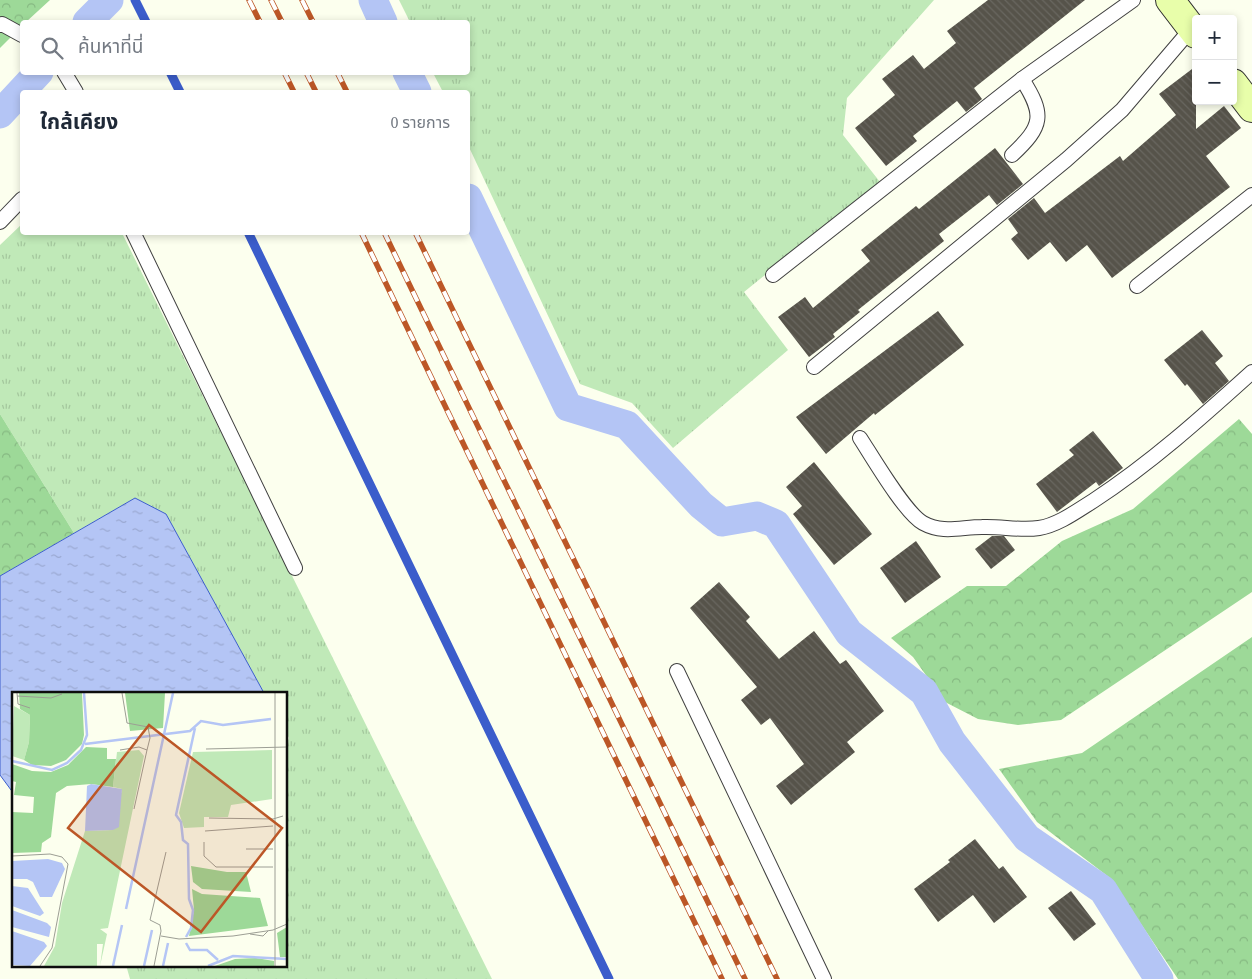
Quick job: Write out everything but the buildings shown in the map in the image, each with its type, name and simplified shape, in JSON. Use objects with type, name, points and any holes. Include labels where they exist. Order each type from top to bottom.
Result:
[{"type":"street","points":[[1170,0],[1192,28]]},
{"type":"street","points":[[1237,88],[1252,108]]},
{"type":"lane","points":[[773,275],[1022,79],[1134,0]]},
{"type":"lane","points":[[0,25],[2,24],[20,34]]},
{"type":"lane","points":[[814,367],[1066,160],[1122,110],[1192,33]]},
{"type":"lane","points":[[65,75],[75,90]]},
{"type":"lane","points":[[1012,154],[1031,137],[1038,120],[1036,100],[1022,79]]},
{"type":"lane","points":[[1137,286],[1252,195]]},
{"type":"lane","points":[[0,222],[20,201]]},
{"type":"lane","points":[[134,235],[295,568]]},
{"type":"lane","points":[[860,438],[907,506],[921,522],[936,530],[982,527],[1015,530],[1041,528],[1073,514],[1124,480],[1183,434],[1252,372]]},
{"type":"lane","points":[[677,671],[824,979]]},
{"type":"green space","points":[[0,0],[50,0],[28,20],[20,20],[20,28],[0,48]]},
{"type":"green space","points":[[399,0],[934,0],[847,98],[843,135],[880,182],[744,292],[788,350],[673,448],[632,403],[580,384],[470,149],[470,90],[442,90],[434,75],[470,75],[470,20],[409,20]]},
{"type":"green space","points":[[20,226],[20,235],[123,235],[492,979],[130,979],[126,966],[288,966],[288,692],[263,692],[166,514],[135,498],[74,533],[0,414],[0,245]]},
{"type":"green space","points":[[0,414],[74,533],[0,576]]},
{"type":"green space","points":[[1239,419],[1252,434],[1252,592],[1061,720],[1018,725],[978,719],[945,702],[913,657],[891,638],[967,586],[1006,586],[1062,541],[1133,509]]},
{"type":"green space","points":[[1252,637],[1252,979],[1178,979],[1110,878],[1037,822],[999,769],[1082,753]]},
{"type":"water","points":[[135,498],[166,514],[263,692],[12,692],[12,791],[0,775],[0,576]]},
{"type":"waterway","points":[[89,20],[109,0]]},
{"type":"waterway","points":[[135,0],[145,20]]},
{"type":"waterway","points":[[373,0],[382,20]]},
{"type":"waterway","points":[[22,90],[36,75]]},
{"type":"waterway","points":[[172,75],[179,90]]},
{"type":"waterway","points":[[408,75],[416,90]]},
{"type":"waterway","points":[[0,114],[20,92]]},
{"type":"waterway","points":[[470,202],[568,407],[627,425],[701,505],[722,522],[757,516],[776,524],[849,633],[924,692],[952,742],[1027,838],[1103,890],[1159,979]]},
{"type":"waterway","points":[[249,235],[609,979]]},
{"type":"railway","points":[[249,0],[259,20]]},
{"type":"railway","points":[[271,0],[281,20]]},
{"type":"railway","points":[[302,0],[312,20]]},
{"type":"railway","points":[[286,75],[293,90]]},
{"type":"railway","points":[[308,75],[315,90]]},
{"type":"railway","points":[[338,75],[346,90]]},
{"type":"railway","points":[[362,235],[722,979]]},
{"type":"railway","points":[[385,235],[745,979]]},
{"type":"railway","points":[[416,235],[777,979]]}]
